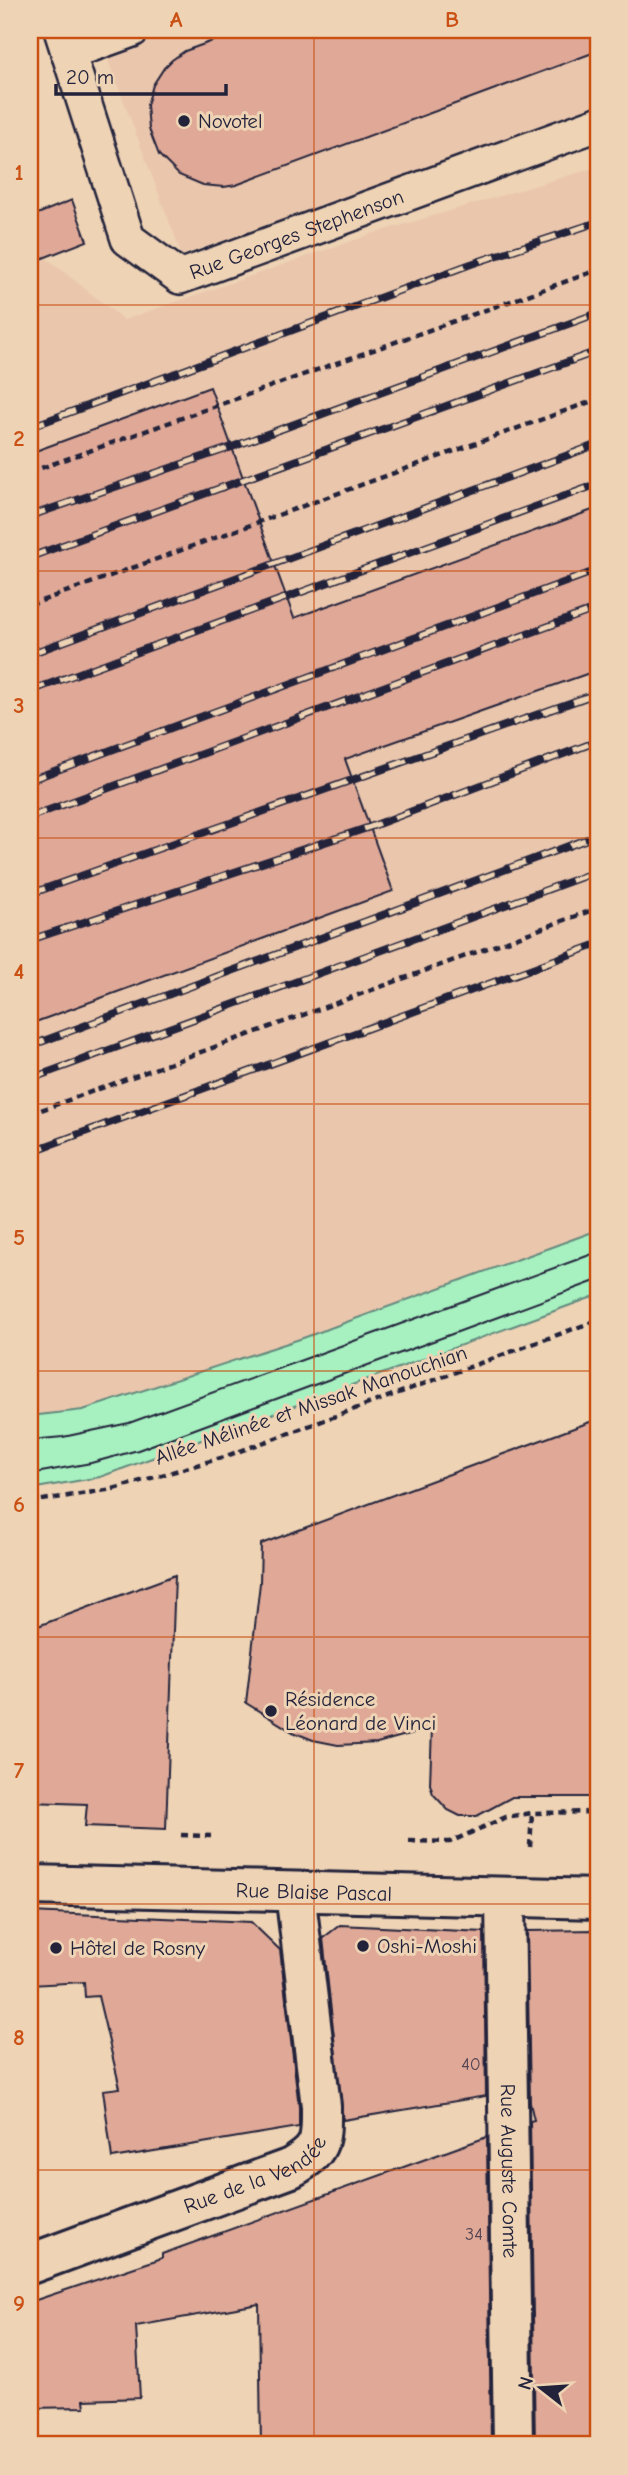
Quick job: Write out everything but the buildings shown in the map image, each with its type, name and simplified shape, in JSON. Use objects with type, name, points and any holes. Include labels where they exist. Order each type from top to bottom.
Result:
[{"type":"street","name":"Rue Blaise Pascal","points":[[30,1885],[598,1899]]},
{"type":"street","name":"Rue de la Vendée","points":[[30,2264],[291,2168],[310,2157],[321,2138],[321,2106],[295,1892]]},
{"type":"street","name":"Rue Auguste Comte","points":[[505,1898],[513,2445]]},
{"type":"lane","points":[[65,41],[132,30]]},
{"type":"lane","name":"Rue Georges Stephenson","points":[[65,41],[128,239],[180,276],[598,124]]},
{"type":"path","points":[[30,472],[598,270]]},
{"type":"path","points":[[30,605],[598,399]]},
{"type":"path","points":[[30,1114],[598,908]]},
{"type":"path","name":"Allée Mélinée et Missak Manouchian","points":[[30,1502],[113,1489],[221,1458],[598,1320]]},
{"type":"path","points":[[450,1842],[506,1817],[532,1813],[598,1812]]},
{"type":"path","points":[[530,1846],[532,1813]]},
{"type":"shaded area","points":[[156,30],[598,30],[598,106],[182,255],[104,49]]},
{"type":"shaded area","points":[[598,167],[598,1230],[303,1338],[83,1410],[30,1416],[30,245],[124,320],[372,234]]},
{"type":"green space","points":[[598,1230],[598,1295],[100,1477],[30,1489],[30,1416],[83,1410],[303,1338]]},
{"type":"tram line","points":[[30,1440],[63,1437],[129,1423],[598,1252]]},
{"type":"tram line","points":[[30,1474],[91,1463],[138,1450],[598,1280]]},
{"type":"railway","points":[[30,427],[471,264],[598,222]]},
{"type":"railway","points":[[30,516],[232,447],[598,313]]},
{"type":"railway","points":[[30,557],[598,351]]},
{"type":"railway","points":[[30,654],[598,444]]},
{"type":"railway","points":[[30,691],[598,484]]},
{"type":"railway","points":[[30,780],[598,570]]},
{"type":"railway","points":[[30,817],[598,608]]},
{"type":"railway","points":[[30,894],[598,693]]},
{"type":"railway","points":[[30,940],[370,827],[598,741]]},
{"type":"railway","points":[[30,1046],[598,835]]},
{"type":"railway","points":[[30,1079],[598,871]]},
{"type":"railway","points":[[30,1152],[598,944]]},
{"type":"place","name":"Novotel","points":[[184,121]]},
{"type":"place","name":"Résidence Léonard de Vinci","points":[[271,1711]]},
{"type":"place","name":"Oshi-Moshi","points":[[363,1946]]},
{"type":"place","name":"Hôtel de Rosny","points":[[56,1948]]}]
